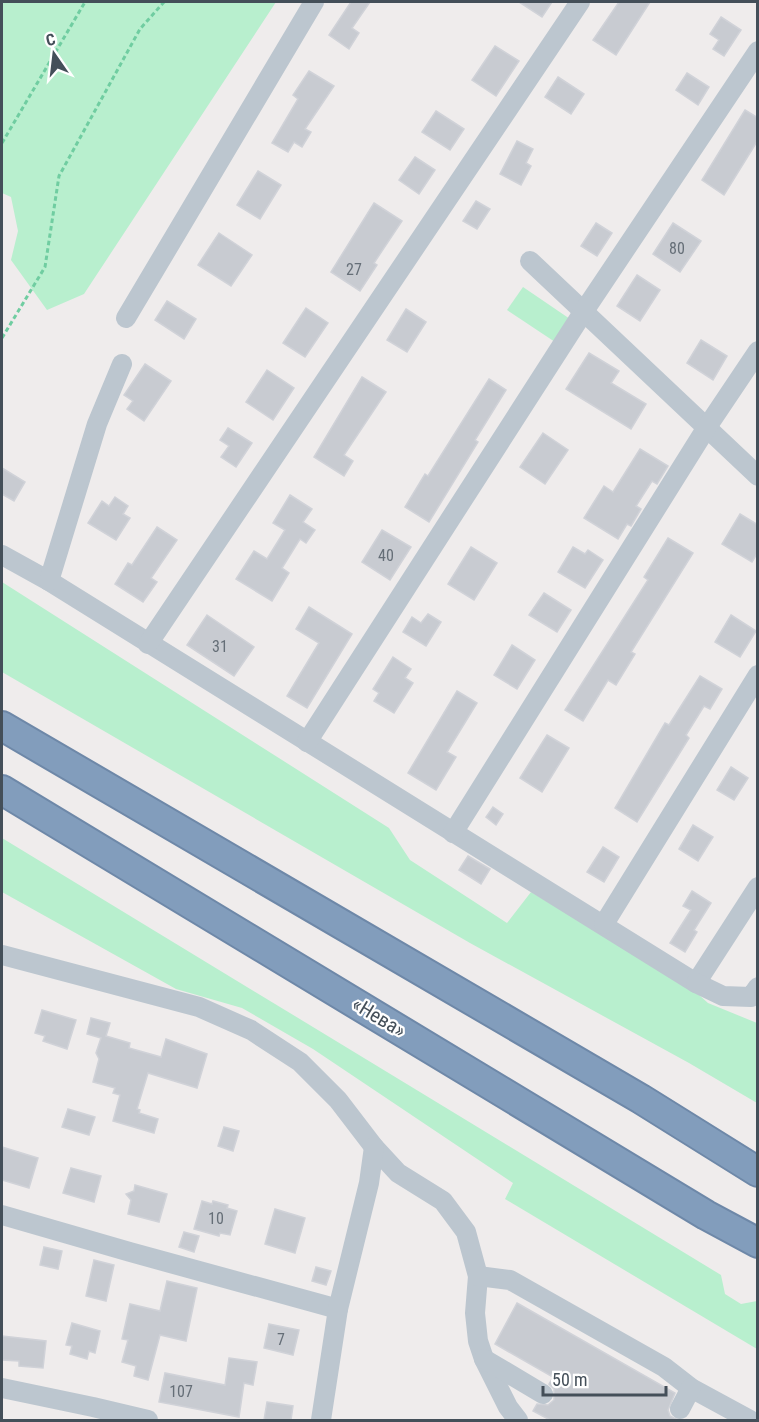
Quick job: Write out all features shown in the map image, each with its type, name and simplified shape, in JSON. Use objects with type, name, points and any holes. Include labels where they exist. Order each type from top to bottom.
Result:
[{"type":"highway","points":[[2,726],[641,1099],[758,1172]]},
{"type":"highway","name":"«Нева»","points":[[2,790],[706,1215],[758,1243]]},
{"type":"highway","points":[[641,1099],[758,1159]]},
{"type":"street","points":[[126,318],[314,2]]},
{"type":"street","points":[[148,644],[580,2]]},
{"type":"street","points":[[307,742],[584,311],[758,51]]},
{"type":"street","points":[[530,261],[758,476]]},
{"type":"street","points":[[453,833],[706,427],[758,351]]},
{"type":"street","points":[[49,581],[97,424],[122,364]]},
{"type":"street","points":[[2,555],[49,581],[696,983],[723,996],[751,997],[758,987]]},
{"type":"street","points":[[604,924],[758,675]]},
{"type":"street","points":[[696,983],[756,893]]},
{"type":"street","points":[[2,955],[199,1007],[251,1030],[300,1062],[338,1100],[374,1147],[398,1173],[443,1201],[466,1232],[478,1276],[475,1313],[478,1341],[484,1359],[508,1407],[518,1420]]},
{"type":"street","points":[[321,1420],[338,1309],[369,1183],[374,1147]]},
{"type":"street","points":[[2,1215],[338,1309]]},
{"type":"street","points":[[706,1215],[758,1250]]},
{"type":"street","points":[[478,1276],[510,1280],[664,1367],[692,1388],[750,1420]]},
{"type":"street","points":[[484,1359],[543,1394]]},
{"type":"street","points":[[2,1388],[148,1420]]},
{"type":"street","points":[[680,1409],[692,1388]]},
{"type":"path","points":[[2,143],[85,2]]},
{"type":"path","points":[[2,338],[45,267],[60,176],[140,29],[164,2]]},
{"type":"green space","points":[[2,2],[276,2],[84,294],[47,310],[11,260],[18,231],[11,197],[2,193]]},
{"type":"green space","points":[[523,287],[570,319],[555,342],[507,310]]},
{"type":"green space","points":[[2,582],[389,828],[410,860],[507,923],[531,892],[689,986],[708,1003],[757,1023],[757,1103],[689,1063],[470,943],[2,672]]},
{"type":"green space","points":[[2,838],[721,1275],[725,1294],[741,1304],[757,1301],[757,1349],[505,1199],[513,1183],[313,1049],[242,1008],[176,989],[2,892]]},
{"type":"building","points":[[351,2],[370,2],[352,28],[359,33],[349,49],[329,35]]},
{"type":"building","points":[[519,2],[552,2],[542,17]]},
{"type":"building","points":[[619,2],[650,2],[616,55],[593,40]]},
{"type":"building","points":[[721,17],[741,30],[724,56],[713,49],[719,40],[710,34]]},
{"type":"building","points":[[495,46],[519,61],[496,96],[472,80]]},
{"type":"building","points":[[309,71],[334,86],[305,129],[311,132],[302,147],[294,142],[288,152],[272,143],[298,99],[293,95]]},
{"type":"building","points":[[687,73],[709,87],[698,105],[676,90]]},
{"type":"building","points":[[558,77],[584,94],[571,114],[545,97]]},
{"type":"building","points":[[745,110],[758,118],[758,140],[724,195],[702,180]]},
{"type":"building","points":[[436,111],[464,129],[450,150],[422,132]]},
{"type":"building","points":[[517,141],[533,149],[526,163],[531,166],[521,185],[500,174]]},
{"type":"building","points":[[415,157],[435,170],[419,194],[399,180]]},
{"type":"building","points":[[258,171],[281,185],[260,219],[237,205]]},
{"type":"building","points":[[476,201],[490,209],[477,229],[463,221]]},
{"type":"building","points":[[374,203],[402,221],[374,263],[377,265],[360,291],[331,272]]},
{"type":"building","points":[[596,223],[612,233],[597,256],[581,246]]},
{"type":"building","points":[[673,223],[701,241],[680,272],[653,254]]},
{"type":"building","points":[[219,233],[252,255],[231,286],[198,265]]},
{"type":"building","points":[[637,275],[660,290],[640,321],[617,306]]},
{"type":"building","points":[[167,301],[196,319],[184,339],[155,320]]},
{"type":"building","points":[[306,308],[328,323],[305,357],[283,343]]},
{"type":"building","points":[[406,309],[426,322],[407,352],[387,340]]},
{"type":"building","points":[[701,340],[727,356],[713,380],[687,363]]},
{"type":"building","points":[[589,353],[619,371],[611,383],[646,404],[631,429],[566,389]]},
{"type":"building","points":[[145,364],[171,381],[144,421],[127,409],[133,401],[124,395]]},
{"type":"building","points":[[267,370],[294,388],[273,420],[246,402]]},
{"type":"building","points":[[362,377],[386,392],[344,455],[353,461],[344,476],[314,457]]},
{"type":"building","points":[[489,379],[506,390],[475,440],[478,442],[429,522],[405,507],[425,474],[428,476]]},
{"type":"building","points":[[228,428],[252,443],[236,467],[221,457],[229,446],[220,440]]},
{"type":"building","points":[[543,433],[568,450],[545,484],[520,467]]},
{"type":"building","points":[[640,449],[668,466],[657,484],[652,481],[636,506],[641,509],[631,526],[627,524],[618,539],[584,518],[604,486],[613,492]]},
{"type":"building","points":[[2,468],[25,482],[14,501],[2,494]]},
{"type":"building","points":[[290,495],[312,509],[303,522],[315,530],[306,543],[300,539],[282,568],[289,573],[272,601],[236,579],[254,551],[267,559],[285,530],[273,523]]},
{"type":"building","points":[[115,497],[128,506],[123,514],[130,518],[116,540],[88,523],[102,501],[109,506]]},
{"type":"building","points":[[740,514],[758,525],[758,552],[752,562],[722,544]]},
{"type":"building","points":[[157,527],[177,540],[151,578],[157,582],[143,602],[115,584],[128,563],[132,565]]},
{"type":"building","points":[[382,530],[411,547],[390,580],[362,562]]},
{"type":"building","points":[[668,538],[693,553],[631,652],[635,654],[616,685],[608,680],[583,721],[565,710],[648,580],[644,577]]},
{"type":"building","points":[[471,547],[497,563],[474,600],[448,584]]},
{"type":"building","points":[[573,547],[585,554],[588,550],[603,560],[585,588],[558,572]]},
{"type":"building","points":[[544,593],[571,610],[557,632],[529,615]]},
{"type":"building","points":[[309,607],[352,634],[307,708],[287,696],[319,643],[296,629]]},
{"type":"building","points":[[428,614],[441,622],[426,646],[403,632],[412,617],[421,623]]},
{"type":"building","points":[[207,615],[254,647],[234,676],[187,645]]},
{"type":"building","points":[[731,615],[756,631],[740,657],[715,642]]},
{"type":"building","points":[[512,645],[535,660],[517,689],[494,675]]},
{"type":"building","points":[[393,657],[411,669],[405,678],[413,683],[394,713],[374,701],[379,693],[373,689]]},
{"type":"building","points":[[700,676],[722,689],[710,709],[704,706],[686,735],[689,738],[637,822],[615,808],[665,723],[669,725]]},
{"type":"building","points":[[457,691],[477,703],[447,752],[456,757],[436,790],[408,773]]},
{"type":"building","points":[[547,735],[569,748],[542,792],[520,778]]},
{"type":"building","points":[[731,767],[748,778],[734,800],[717,790]]},
{"type":"building","points":[[493,807],[503,814],[496,825],[486,817]]},
{"type":"building","points":[[693,825],[713,837],[698,861],[679,849]]},
{"type":"building","points":[[603,847],[619,857],[604,882],[587,872]]},
{"type":"building","points":[[468,856],[490,869],[481,884],[459,870]]},
{"type":"building","points":[[692,891],[711,903],[694,930],[697,932],[685,952],[670,943],[691,910],[683,906]]},
{"type":"building","points":[[42,1010],[76,1020],[67,1049],[43,1041],[45,1036],[35,1033]]},
{"type":"building","points":[[91,1018],[110,1023],[106,1036],[130,1043],[129,1048],[161,1057],[166,1039],[207,1054],[197,1088],[148,1073],[137,1109],[140,1110],[139,1113],[158,1119],[154,1133],[113,1121],[120,1095],[113,1093],[115,1088],[93,1082],[99,1059],[96,1053],[101,1038],[87,1034]]},
{"type":"building","points":[[68,1109],[95,1117],[89,1135],[62,1127]]},
{"type":"building","points":[[224,1127],[239,1131],[233,1151],[218,1146]]},
{"type":"building","points":[[2,1147],[38,1158],[29,1188],[2,1180]]},
{"type":"building","points":[[71,1168],[101,1176],[94,1202],[63,1193]]},
{"type":"building","points":[[135,1185],[167,1194],[159,1222],[128,1214],[131,1200],[126,1194],[134,1191]]},
{"type":"building","points":[[202,1201],[228,1205],[227,1208],[237,1211],[230,1235],[220,1233],[219,1236],[194,1229]]},
{"type":"building","points":[[275,1209],[305,1218],[295,1253],[265,1244]]},
{"type":"building","points":[[184,1232],[199,1236],[194,1252],[179,1247]]},
{"type":"building","points":[[44,1247],[62,1251],[58,1269],[40,1265]]},
{"type":"building","points":[[94,1260],[114,1265],[106,1301],[86,1296]]},
{"type":"building","points":[[316,1267],[331,1271],[326,1285],[312,1281]]},
{"type":"building","points":[[167,1281],[197,1288],[186,1341],[160,1335],[148,1380],[134,1376],[136,1366],[122,1362],[128,1340],[122,1339],[130,1304],[160,1311]]},
{"type":"building","points":[[517,1303],[675,1393],[668,1410],[670,1416],[678,1420],[550,1420],[533,1411],[537,1404],[548,1405],[554,1400],[554,1389],[549,1384],[553,1377],[495,1344]]},
{"type":"building","points":[[72,1323],[100,1331],[95,1353],[89,1351],[87,1359],[70,1354],[72,1346],[66,1345]]},
{"type":"building","points":[[269,1324],[299,1330],[293,1355],[264,1348]]},
{"type":"building","points":[[2,1336],[46,1341],[43,1368],[19,1366],[19,1361],[2,1360]]},
{"type":"building","points":[[229,1358],[257,1362],[253,1385],[244,1383],[239,1417],[159,1402],[165,1373],[225,1385]]},
{"type":"building","points":[[267,1402],[293,1406],[291,1420],[264,1420]]}]
